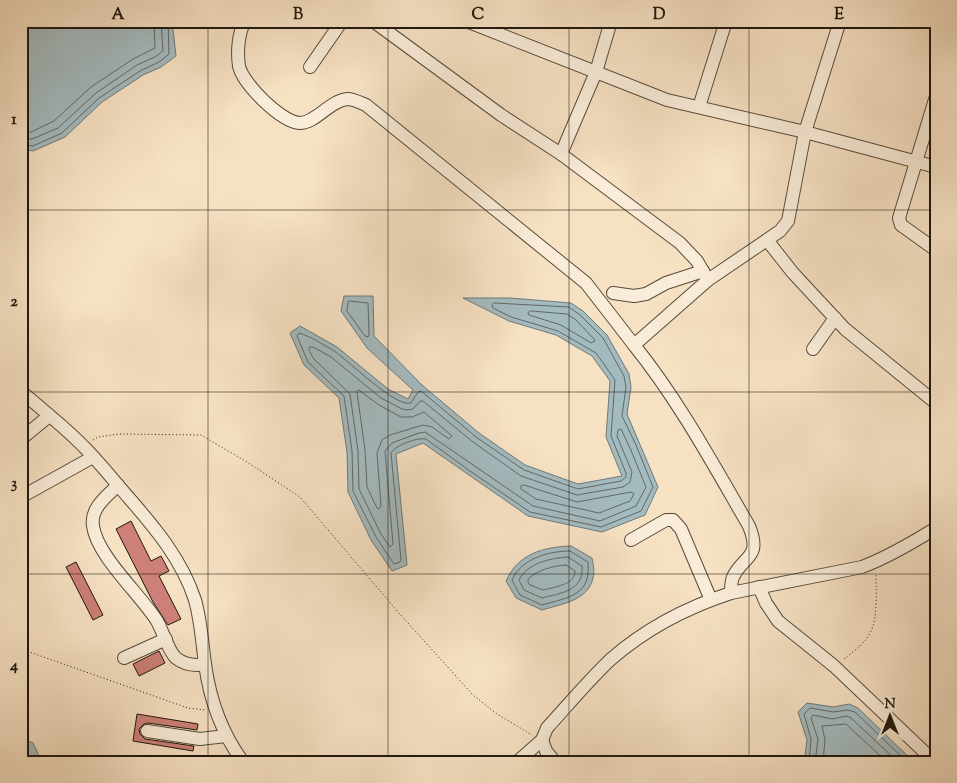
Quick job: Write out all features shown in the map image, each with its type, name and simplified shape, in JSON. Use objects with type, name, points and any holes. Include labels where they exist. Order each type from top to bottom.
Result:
[{"type":"street","points":[[245,21],[238,42],[239,67],[246,81],[273,108],[300,123],[310,120],[338,102],[349,99],[366,105],[586,283],[657,373],[673,397],[753,535],[754,548],[751,556],[733,576],[731,593]]},
{"type":"street","points":[[310,67],[342,21]]},
{"type":"street","points":[[373,21],[501,116],[561,154],[680,243],[690,252],[705,275]]},
{"type":"street","points":[[466,21],[667,100],[805,132],[936,167]]},
{"type":"street","points":[[561,154],[596,72],[611,21]]},
{"type":"street","points":[[699,108],[726,21]]},
{"type":"street","points":[[634,345],[705,275],[767,240],[780,231],[788,221],[805,132],[840,21]]},
{"type":"street","points":[[936,96],[899,218],[902,225],[936,250]]},
{"type":"street","points":[[767,240],[793,273],[845,329],[936,403]]},
{"type":"street","points":[[613,293],[634,296],[646,294],[666,283],[705,275]]},
{"type":"street","points":[[813,349],[835,318]]},
{"type":"street","points":[[21,391],[84,446],[164,539],[180,566],[194,598],[200,621],[205,664],[216,710],[226,736],[243,762]]},
{"type":"street","points":[[21,439],[49,416]]},
{"type":"street","points":[[21,498],[94,457]]},
{"type":"street","points":[[118,486],[97,506],[93,516],[92,526],[98,542],[106,556],[150,611],[175,657],[185,663],[196,666],[205,664]]},
{"type":"street","points":[[632,540],[666,520],[673,520],[681,529],[711,600]]},
{"type":"street","points":[[517,762],[542,740],[547,728],[586,685],[625,648],[679,615],[731,593],[838,573],[876,562],[936,528]]},
{"type":"street","points":[[759,587],[766,603],[778,621],[834,666],[935,762]]},
{"type":"street","points":[[124,658],[166,639]]},
{"type":"street","points":[[147,730],[200,738],[226,736]]},
{"type":"street","points":[[542,740],[546,751],[555,762]]},
{"type":"path","points":[[84,446],[98,437],[119,434],[201,435],[247,462],[300,497],[398,612],[473,695],[497,714],[542,740]]},
{"type":"path","points":[[834,666],[860,647],[872,631],[876,609],[876,562]]},
{"type":"path","points":[[21,649],[188,708],[216,710]]},
{"type":"water","points":[[21,21],[172,21],[176,56],[102,102],[65,137],[33,151],[21,149]]},
{"type":"water","points":[[344,296],[373,296],[374,336],[422,385],[479,433],[525,465],[578,484],[622,476],[606,437],[610,381],[592,356],[556,335],[509,321],[463,298],[510,298],[571,303],[583,311],[607,335],[629,374],[631,387],[627,414],[658,487],[645,515],[602,532],[528,516],[423,443],[396,454],[407,565],[392,571],[371,540],[348,492],[347,452],[339,398],[304,365],[290,333],[300,326],[337,347],[388,389],[408,399],[413,390],[367,348],[341,311]]},
{"type":"water","points":[[571,546],[592,558],[594,576],[586,592],[573,600],[542,610],[516,598],[506,581],[517,564],[524,558],[541,550]]},
{"type":"water","points":[[807,703],[833,707],[849,704],[858,708],[914,762],[804,762],[807,740],[798,712]]},
{"type":"water","points":[[21,738],[33,743],[42,762],[21,762]]},
{"type":"building","points":[[131,521],[151,561],[161,556],[169,571],[159,576],[181,619],[168,625],[153,602],[116,529]]},
{"type":"building","points":[[76,562],[103,615],[93,620],[66,567]]},
{"type":"building","points":[[159,651],[165,663],[139,676],[133,664]]},
{"type":"building","points":[[137,714],[198,724],[197,730],[148,723],[139,729],[140,734],[145,739],[194,746],[193,751],[133,741]]}]
